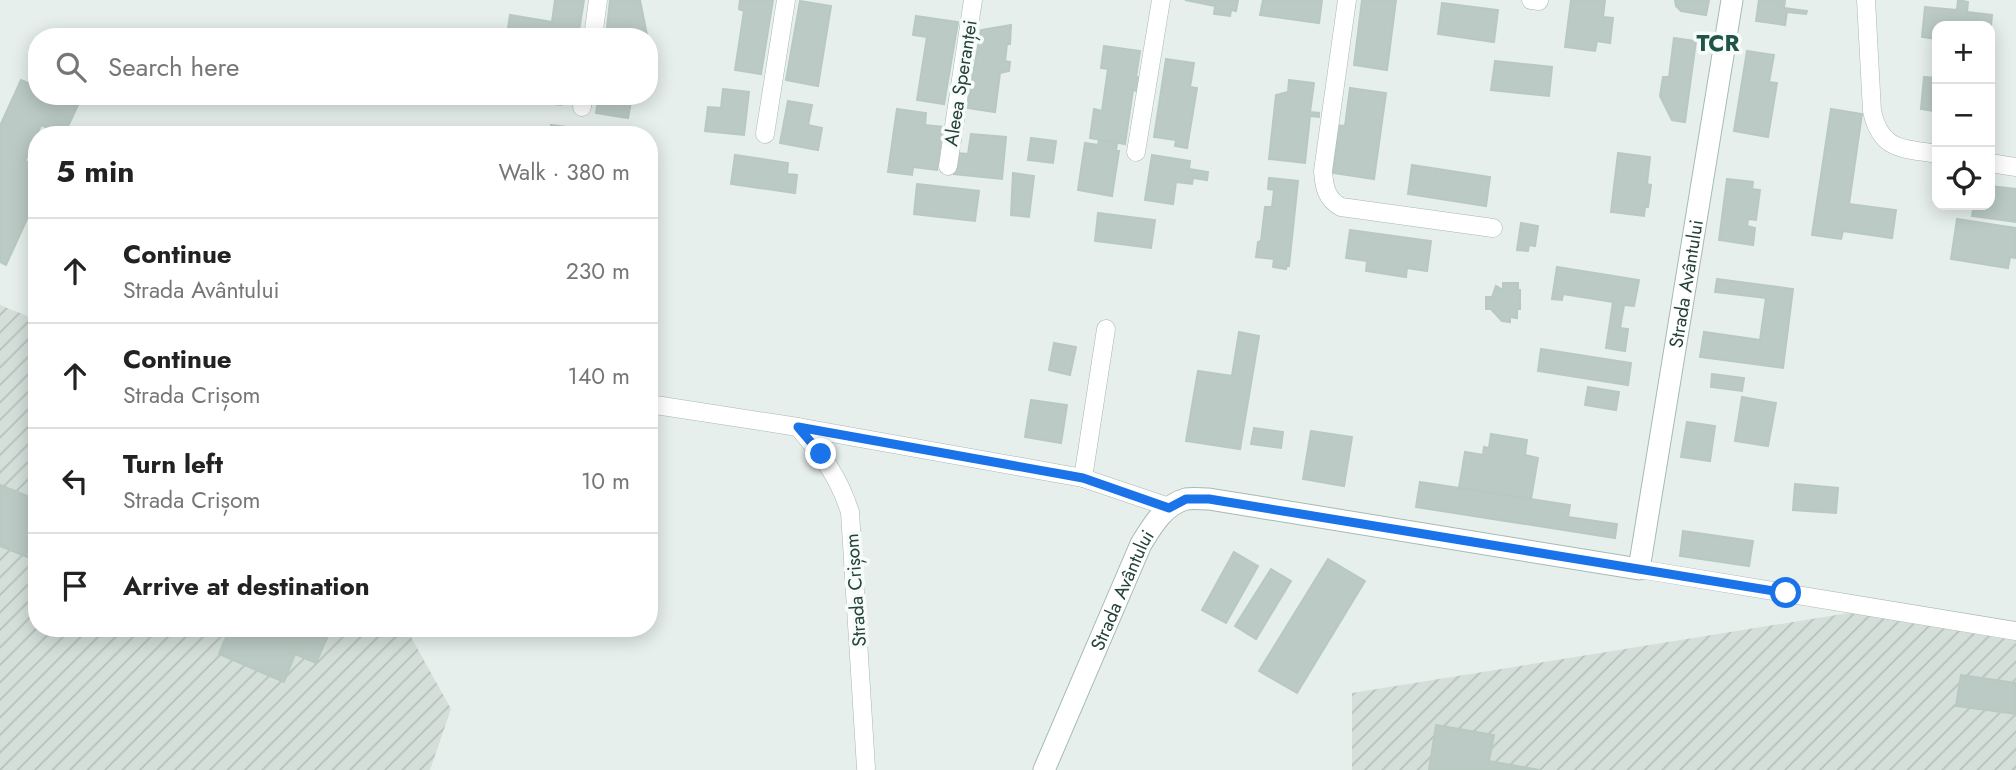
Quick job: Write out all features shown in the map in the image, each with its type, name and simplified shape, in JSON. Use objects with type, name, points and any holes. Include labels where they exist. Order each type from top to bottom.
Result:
[{"type":"main road","name":"Strada Avântului","points":[[1640,569],[1732,0]]},
{"type":"main road","points":[[1169,508],[1186,499],[1209,499],[1640,569]]},
{"type":"main road","name":"Strada Avântului","points":[[1044,770],[1141,544],[1154,522],[1169,508]]},
{"type":"street","points":[[594,28],[598,0]]},
{"type":"street","points":[[765,134],[786,0]]},
{"type":"street","name":"Aleea Speranței","points":[[948,166],[973,0]]},
{"type":"street","points":[[1136,152],[1161,0]]},
{"type":"street","points":[[1347,0],[1323,171],[1324,185],[1333,203],[1341,207],[1493,229]]},
{"type":"street","points":[[1866,0],[1872,111],[1880,135],[1896,147],[1932,153]]},
{"type":"street","points":[[1995,164],[2016,167]]},
{"type":"street","points":[[1083,478],[1106,329]]},
{"type":"street","points":[[658,405],[798,427],[1083,478],[1169,508]]},
{"type":"street","name":"Strada Crișom","points":[[798,427],[821,454],[840,483],[850,512],[866,768]]},
{"type":"street","points":[[1640,569],[2016,631]]},
{"type":"shaded area","points":[[0,305],[28,316],[28,637],[411,637],[451,709],[430,770],[0,770]]},
{"type":"shaded area","points":[[1855,612],[2016,638],[2016,770],[1352,770],[1352,693]]},
{"type":"building","points":[[555,0],[584,0],[579,28],[508,28],[510,15],[552,22]]},
{"type":"building","points":[[610,0],[640,0],[646,28],[607,28]]},
{"type":"building","points":[[740,0],[773,0],[761,74],[735,70],[744,11],[739,9]]},
{"type":"building","points":[[1185,0],[1238,0],[1236,11],[1231,10],[1230,16],[1214,14],[1215,6]]},
{"type":"building","points":[[1263,0],[1322,0],[1319,23],[1260,15]]},
{"type":"building","points":[[1362,0],[1396,0],[1387,70],[1354,65]]},
{"type":"building","points":[[1571,0],[1605,0],[1603,17],[1613,18],[1610,43],[1597,41],[1595,51],[1565,47]]},
{"type":"building","points":[[1675,0],[1709,0],[1706,15],[1681,11]]},
{"type":"building","points":[[1759,0],[1785,0],[1784,8],[1807,11],[1806,14],[1787,12],[1785,25],[1756,21]]},
{"type":"building","points":[[1958,0],[1968,2],[1967,12],[1992,15],[1991,21],[1932,21],[1932,38],[1922,37],[1925,7],[1957,10]]},
{"type":"building","points":[[800,1],[831,6],[818,86],[786,80]]},
{"type":"building","points":[[1442,3],[1498,10],[1494,42],[1438,34]]},
{"type":"building","points":[[916,16],[958,22],[944,104],[917,100],[927,37],[913,35]]},
{"type":"building","points":[[1011,25],[1010,44],[1007,44],[1005,61],[1010,62],[1009,71],[1000,73],[995,112],[967,108],[981,30]]},
{"type":"building","points":[[1674,38],[1696,41],[1685,122],[1672,120],[1660,96],[1663,77],[1669,77]]},
{"type":"building","points":[[1104,46],[1140,51],[1136,77],[1143,78],[1141,92],[1133,90],[1125,144],[1090,138],[1094,109],[1102,111],[1108,69],[1101,68]]},
{"type":"building","points":[[1747,51],[1774,55],[1769,82],[1777,83],[1768,137],[1734,131]]},
{"type":"building","points":[[1166,59],[1194,63],[1190,87],[1197,88],[1187,148],[1175,146],[1176,140],[1154,137]]},
{"type":"building","points":[[1495,61],[1552,67],[1549,96],[1491,90]]},
{"type":"building","points":[[1924,77],[1932,78],[1932,111],[1921,109]]},
{"type":"building","points":[[21,80],[28,83],[28,105],[78,105],[68,126],[28,126],[28,154],[25,161],[28,162],[28,217],[6,265],[0,262],[0,126]]},
{"type":"building","points":[[1289,80],[1314,83],[1310,112],[1319,113],[1319,117],[1310,116],[1305,163],[1269,159],[1276,95],[1288,92]]},
{"type":"building","points":[[1350,88],[1386,93],[1374,179],[1333,173],[1336,125],[1345,126]]},
{"type":"building","points":[[723,89],[749,92],[744,135],[705,131],[708,107],[721,108]]},
{"type":"building","points":[[788,101],[812,105],[808,125],[822,128],[818,150],[780,143]]},
{"type":"building","points":[[597,105],[630,105],[628,118],[596,113]]},
{"type":"building","points":[[897,109],[926,113],[925,125],[943,127],[937,170],[913,167],[912,175],[888,172]]},
{"type":"building","points":[[1831,109],[1862,114],[1849,204],[1896,210],[1892,238],[1843,231],[1841,239],[1812,235]]},
{"type":"building","points":[[971,134],[1006,137],[1002,179],[954,174],[957,153],[968,154]]},
{"type":"building","points":[[1031,138],[1056,141],[1053,163],[1028,160]]},
{"type":"building","points":[[1099,140],[1117,143],[1116,151],[1119,151],[1112,196],[1078,190],[1085,143],[1098,145]]},
{"type":"building","points":[[1618,153],[1650,157],[1647,184],[1651,185],[1644,216],[1611,212]]},
{"type":"building","points":[[735,155],[788,163],[787,174],[797,175],[795,193],[731,184]]},
{"type":"building","points":[[1152,155],[1190,161],[1189,169],[1208,172],[1207,180],[1193,178],[1192,184],[1176,182],[1173,204],[1145,200]]},
{"type":"building","points":[[1412,165],[1490,177],[1486,206],[1408,194]]},
{"type":"building","points":[[1013,173],[1034,176],[1029,217],[1011,215]]},
{"type":"building","points":[[1269,178],[1298,181],[1289,266],[1287,265],[1286,269],[1273,267],[1274,259],[1256,257],[1265,207],[1272,207],[1274,190],[1268,189]]},
{"type":"building","points":[[1727,179],[1753,182],[1752,189],[1760,190],[1756,220],[1748,219],[1747,226],[1755,228],[1753,245],[1719,240]]},
{"type":"building","points":[[917,184],[979,191],[975,221],[914,214]]},
{"type":"building","points":[[1995,187],[2016,189],[2016,222],[1972,216],[1973,210],[1995,210]]},
{"type":"building","points":[[1098,213],[1155,220],[1151,248],[1095,241]]},
{"type":"building","points":[[1957,219],[2016,228],[2016,258],[2010,257],[2008,268],[1951,259]]},
{"type":"building","points":[[1521,223],[1538,226],[1535,246],[1529,245],[1528,251],[1517,250]]},
{"type":"building","points":[[1350,230],[1431,241],[1427,271],[1407,268],[1406,277],[1366,271],[1367,261],[1346,258]]},
{"type":"building","points":[[1557,267],[1639,280],[1634,306],[1624,305],[1620,328],[1628,329],[1625,351],[1606,348],[1613,302],[1563,294],[1562,300],[1552,299]]},
{"type":"building","points":[[1717,279],[1793,289],[1783,368],[1700,357],[1704,332],[1760,340],[1766,298],[1715,292]]},
{"type":"building","points":[[1503,283],[1518,283],[1520,290],[1520,309],[1517,309],[1517,318],[1510,317],[1510,322],[1502,321],[1491,309],[1486,309],[1486,297],[1492,297],[1496,286],[1503,290]]},
{"type":"building","points":[[1239,332],[1259,336],[1240,449],[1186,441],[1198,371],[1232,376]]},
{"type":"building","points":[[1054,343],[1076,347],[1070,375],[1049,370]]},
{"type":"building","points":[[1541,349],[1631,363],[1628,385],[1538,371]]},
{"type":"building","points":[[1712,374],[1744,378],[1742,391],[1711,387]]},
{"type":"building","points":[[1588,387],[1619,392],[1616,410],[1585,405]]},
{"type":"building","points":[[1742,397],[1776,403],[1768,446],[1735,441]]},
{"type":"building","points":[[1031,400],[1067,405],[1061,443],[1025,437]]},
{"type":"building","points":[[1687,422],[1715,426],[1710,461],[1681,457]]},
{"type":"building","points":[[1254,428],[1283,432],[1281,448],[1251,444]]},
{"type":"building","points":[[1311,431],[1352,437],[1344,486],[1303,479]]},
{"type":"building","points":[[1491,434],[1527,440],[1525,455],[1538,458],[1531,499],[1459,488],[1465,452],[1483,455],[1484,447],[1489,448]]},
{"type":"building","points":[[1420,482],[1570,505],[1568,517],[1617,524],[1615,538],[1416,507]]},
{"type":"building","points":[[1795,484],[1838,488],[1836,513],[1793,510]]},
{"type":"building","points":[[0,485],[28,496],[28,557],[0,546]]},
{"type":"building","points":[[1683,531],[1753,541],[1749,566],[1680,556]]},
{"type":"building","points":[[1234,552],[1258,566],[1226,623],[1202,610]]},
{"type":"building","points":[[1328,559],[1365,581],[1297,693],[1259,671]]},
{"type":"building","points":[[1271,569],[1291,581],[1256,639],[1235,626]]},
{"type":"building","points":[[226,637],[327,638],[316,663],[295,654],[284,682],[219,654]]},
{"type":"building","points":[[1961,675],[2016,683],[2016,714],[1956,706]]},
{"type":"building","points":[[1436,725],[1494,735],[1489,761],[1540,770],[1429,770]]},
{"type":"district","name":"TCR","points":[[1718,43]]},
{"type":"route","points":[[821,454],[798,427],[1083,478],[1169,508],[1186,499],[1209,499],[1786,593]]}]
